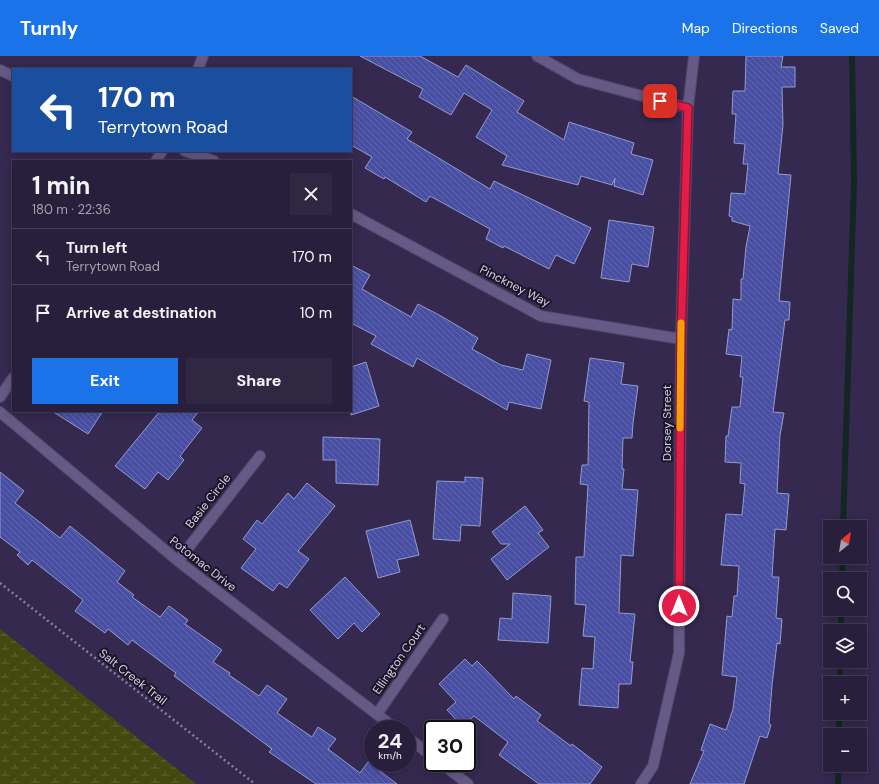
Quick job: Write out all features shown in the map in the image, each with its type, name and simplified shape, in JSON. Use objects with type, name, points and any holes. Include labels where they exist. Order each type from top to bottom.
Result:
[{"type":"street","points":[[198,68],[203,56]]},
{"type":"street","points":[[537,56],[578,79],[688,108]]},
{"type":"street","name":"Dorsey Street","points":[[641,784],[653,766],[679,653],[681,339],[688,108],[694,56]]},
{"type":"street","points":[[0,70],[12,76]]},
{"type":"street","points":[[188,152],[211,160]]},
{"type":"street","name":"Pinckney Way","points":[[352,215],[541,316],[681,339]]},
{"type":"street","points":[[0,397],[12,379]]},
{"type":"street","name":"Potomac Drive","points":[[0,412],[178,561],[385,720]]},
{"type":"street","name":"Basie Circle","points":[[178,561],[260,456]]},
{"type":"street","name":"Ellington Court","points":[[377,714],[443,619]]},
{"type":"street","points":[[416,744],[424,750]]},
{"type":"street","points":[[452,772],[468,784]]},
{"type":"path","name":"Salt Creek Trail","points":[[0,583],[255,784]]},
{"type":"green space","points":[[0,629],[196,784],[0,784]]},
{"type":"building","points":[[360,56],[420,56],[458,77],[466,65],[524,101],[517,112],[564,140],[569,122],[634,143],[631,154],[653,160],[643,195],[614,186],[615,178],[612,185],[581,176],[578,185],[502,165],[507,156],[476,137],[492,110],[464,93],[451,115],[419,97],[423,89]]},
{"type":"building","points":[[746,56],[783,56],[781,67],[795,67],[795,87],[782,87],[783,125],[778,174],[791,175],[779,301],[790,302],[789,320],[785,320],[773,412],[784,413],[780,435],[777,493],[789,494],[786,530],[775,529],[772,577],[779,577],[776,618],[782,619],[780,644],[777,643],[772,685],[769,724],[771,725],[767,738],[760,736],[744,784],[690,784],[704,751],[701,750],[710,724],[726,730],[733,709],[737,677],[722,675],[727,616],[732,617],[734,596],[737,596],[739,566],[721,565],[726,514],[742,515],[745,484],[740,483],[741,463],[725,462],[726,436],[728,436],[732,407],[740,407],[743,377],[740,377],[742,356],[726,354],[729,329],[732,330],[733,299],[741,300],[741,279],[743,279],[746,247],[750,226],[732,221],[732,217],[729,216],[731,193],[745,194],[748,164],[743,164],[745,144],[734,143],[736,114],[732,114],[733,91],[745,91]]},
{"type":"building","points":[[352,97],[412,132],[407,139],[490,189],[494,181],[591,228],[574,264],[556,255],[549,269],[504,246],[503,248],[486,239],[490,229],[430,196],[426,202],[385,177],[384,179],[365,168],[372,157],[352,146]]},
{"type":"building","points":[[609,220],[654,227],[648,267],[632,264],[629,282],[601,278]]},
{"type":"building","points":[[352,266],[370,275],[362,289],[411,317],[418,304],[441,316],[478,338],[472,349],[501,365],[523,370],[527,354],[551,360],[541,409],[509,402],[507,410],[417,358],[413,367],[371,344],[376,336],[352,324]]},
{"type":"building","points":[[590,358],[624,363],[621,384],[638,386],[632,438],[623,438],[622,469],[624,469],[622,489],[638,490],[633,556],[621,555],[619,613],[635,614],[630,662],[633,662],[631,684],[619,684],[618,708],[579,705],[582,668],[593,669],[595,637],[583,636],[586,605],[575,604],[576,557],[584,557],[588,485],[580,484],[582,465],[588,465],[589,402],[584,401]]},
{"type":"building","points":[[366,362],[379,406],[351,415],[352,412],[352,367]]},
{"type":"building","points":[[54,412],[102,412],[88,434]]},
{"type":"building","points":[[159,412],[198,412],[192,420],[202,428],[180,456],[184,460],[168,480],[158,472],[145,489],[115,466]]},
{"type":"building","points":[[323,437],[380,439],[378,485],[336,483],[336,460],[323,460]]},
{"type":"building","points":[[0,472],[24,491],[15,503],[60,538],[70,526],[125,571],[117,582],[134,595],[132,597],[160,617],[169,606],[188,620],[185,624],[222,650],[213,662],[230,673],[229,675],[259,696],[267,685],[287,699],[277,713],[312,737],[318,727],[336,739],[328,749],[360,773],[364,768],[364,772],[381,772],[397,784],[316,784],[269,752],[272,749],[174,676],[176,673],[132,640],[128,645],[108,629],[105,633],[75,611],[83,600],[32,560],[28,565],[17,555],[20,552],[0,537]]},
{"type":"building","points":[[465,477],[483,478],[480,526],[461,525],[460,541],[433,539],[437,481],[465,482]]},
{"type":"building","points":[[307,483],[335,506],[298,551],[309,559],[287,588],[279,583],[273,591],[241,568],[256,549],[243,539],[257,520],[262,524],[288,493],[294,499]]},
{"type":"building","points":[[525,506],[543,530],[538,533],[549,547],[507,580],[491,559],[510,544],[501,544],[492,532]]},
{"type":"building","points":[[410,520],[419,555],[397,560],[400,572],[378,578],[366,531]]},
{"type":"building","points":[[345,577],[380,614],[362,632],[354,623],[338,639],[310,610]]},
{"type":"building","points":[[513,593],[551,596],[548,643],[498,640],[500,618],[512,619]]},
{"type":"building","points":[[465,659],[472,666],[477,661],[514,699],[516,696],[541,715],[537,721],[571,746],[572,744],[602,767],[590,784],[539,784],[499,755],[508,742],[474,716],[469,720],[456,720],[447,710],[456,702],[439,684]]},
{"type":"waterway","points":[[843,520],[854,183],[852,56]]},
{"type":"waterway","points":[[842,572],[843,564]]},
{"type":"waterway","points":[[841,616],[841,624]]},
{"type":"waterway","points":[[840,668],[840,676]]},
{"type":"waterway","points":[[839,720],[839,728]]},
{"type":"waterway","points":[[838,784],[839,772]]},
{"type":"slow traffic","points":[[680,428],[681,323]]},
{"type":"route","points":[[660,101],[688,108],[681,339],[679,606]]}]
